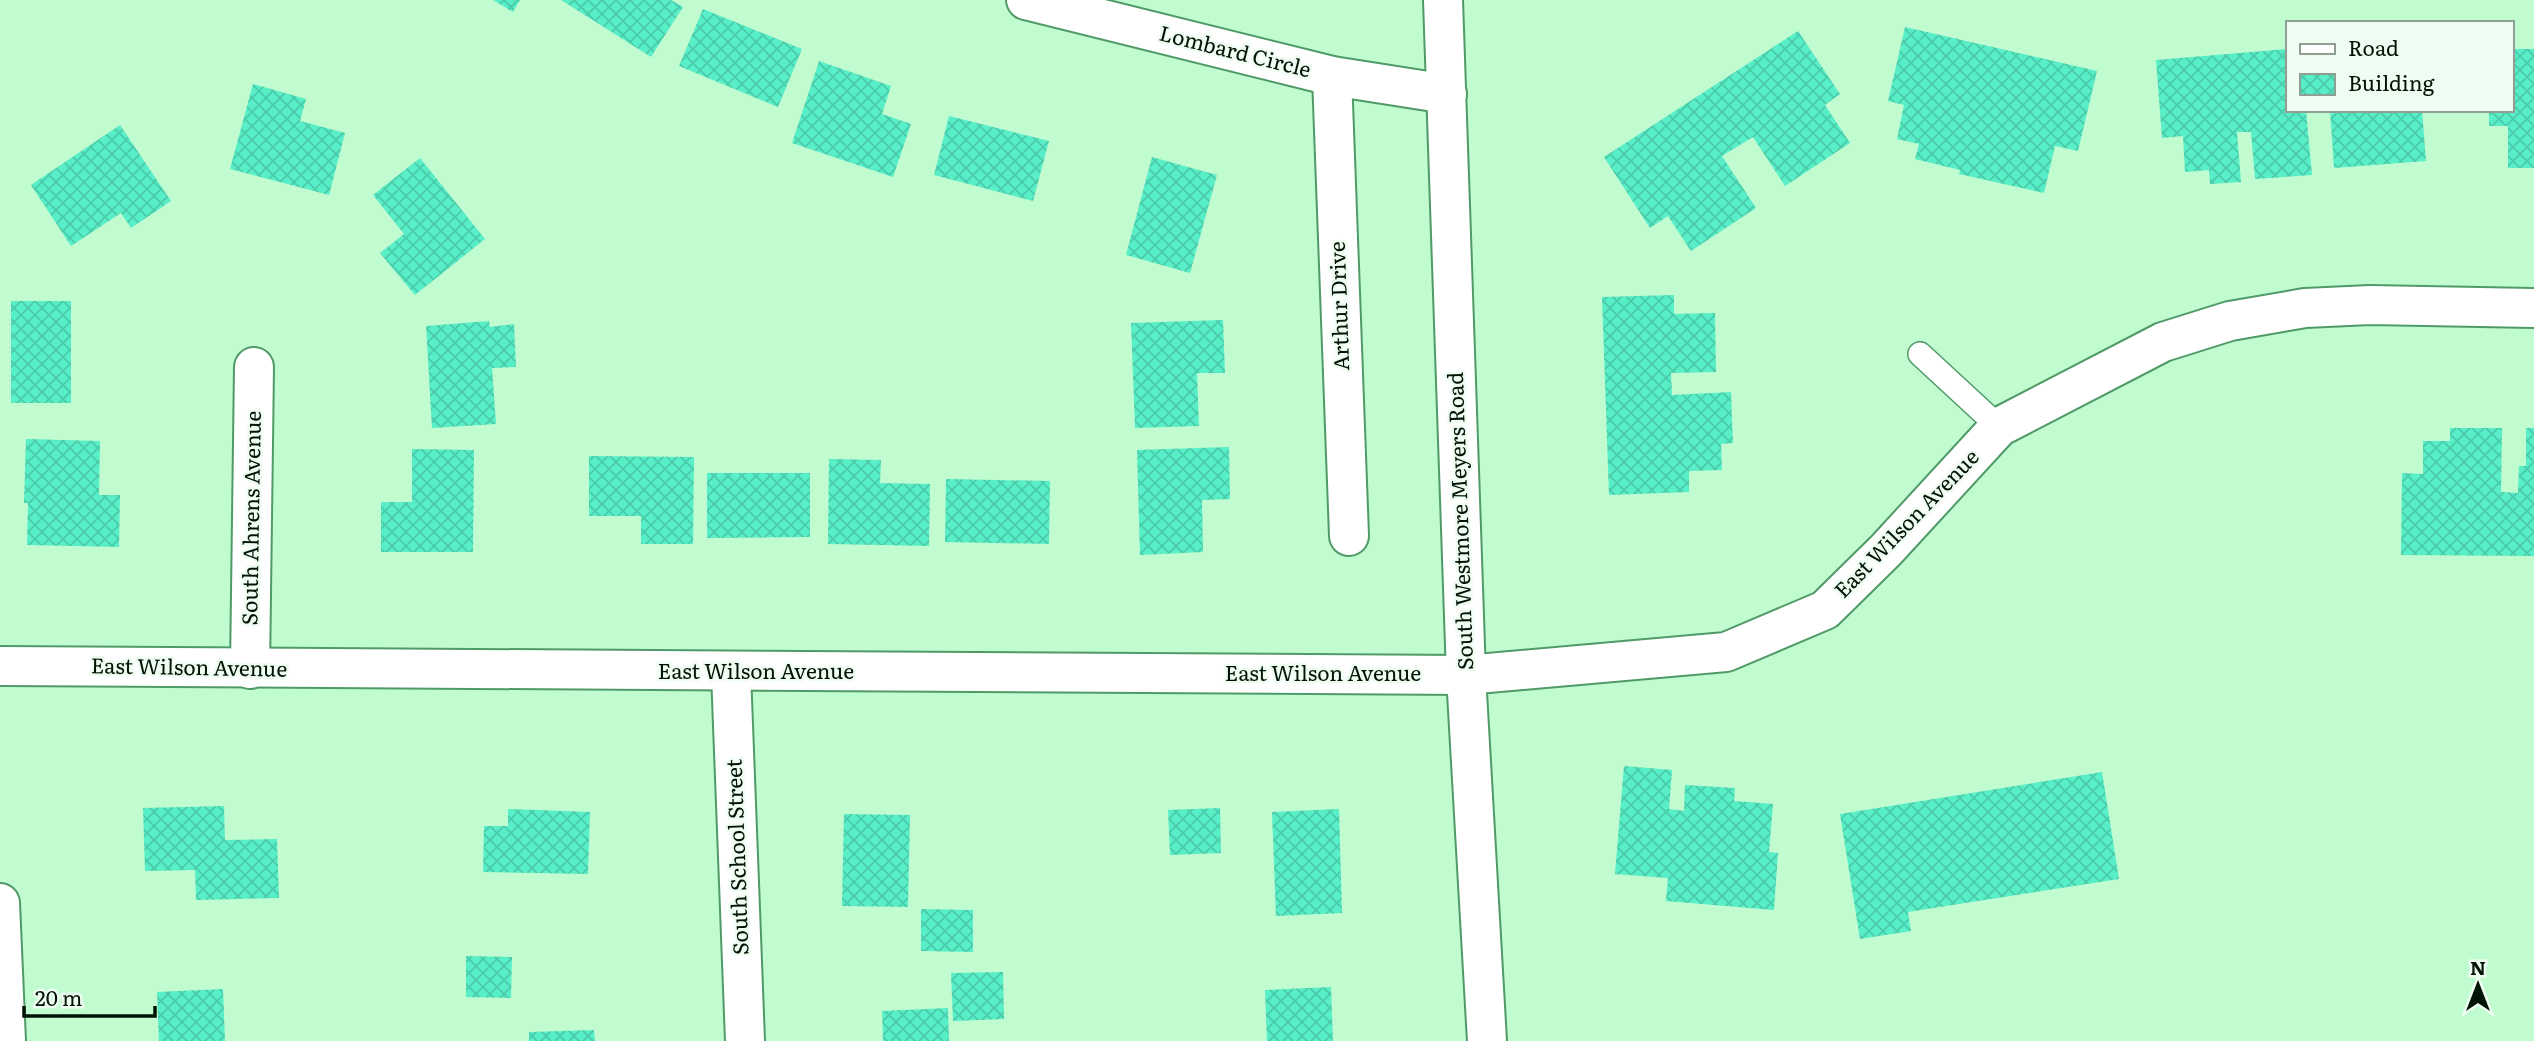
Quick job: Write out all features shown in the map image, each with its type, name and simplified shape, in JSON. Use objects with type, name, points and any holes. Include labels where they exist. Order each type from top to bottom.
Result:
[{"type":"street","name":"South Westmore Meyers Road","points":[[1443,0],[1466,675],[1487,1041]]},
{"type":"street","name":"Lombard Circle","points":[[1031,1],[1332,76],[1447,94]]},
{"type":"street","name":"Arthur Drive","points":[[1332,76],[1349,536]]},
{"type":"street","name":"East Wilson Avenue","points":[[0,666],[1466,675],[1726,652],[1825,610],[1886,550],[1999,427],[2163,342],[2230,321],[2305,308],[2371,305],[2534,308]]},
{"type":"street","name":"South Ahrens Avenue","points":[[250,669],[254,367]]},
{"type":"street","name":"South School Street","points":[[732,672],[745,1041]]},
{"type":"street","points":[[0,903],[6,1041]]},
{"type":"lane","points":[[1920,354],[1999,427]]},
{"type":"building","points":[[493,0],[520,0],[513,12]]},
{"type":"building","points":[[561,0],[671,0],[683,7],[651,57]]},
{"type":"building","points":[[703,9],[802,49],[778,107],[679,66]]},
{"type":"building","points":[[1905,27],[2097,71],[2078,151],[2055,146],[2044,193],[1959,174],[1960,170],[1915,159],[1919,144],[1897,139],[1904,105],[1888,101]]},
{"type":"building","points":[[1798,31],[1840,94],[1825,105],[1850,143],[1785,186],[1753,137],[1722,156],[1756,208],[1691,251],[1668,216],[1650,228],[1604,157]]},
{"type":"building","points":[[2286,49],[2286,112],[2306,112],[2312,175],[2255,179],[2251,132],[2237,132],[2241,182],[2210,184],[2209,170],[2185,172],[2183,136],[2162,138],[2156,60]]},
{"type":"building","points":[[2513,49],[2534,49],[2534,168],[2508,168],[2508,126],[2489,126],[2489,112],[2513,112]]},
{"type":"building","points":[[819,61],[891,86],[882,114],[911,124],[893,177],[792,143]]},
{"type":"building","points":[[253,84],[306,99],[300,121],[345,133],[329,195],[230,169]]},
{"type":"building","points":[[2330,112],[2422,112],[2426,161],[2334,168]]},
{"type":"building","points":[[949,116],[1049,141],[1033,201],[934,175]]},
{"type":"building","points":[[120,125],[171,201],[131,228],[121,213],[71,246],[31,185]]},
{"type":"building","points":[[1152,157],[1217,175],[1190,273],[1126,255]]},
{"type":"building","points":[[420,158],[485,239],[415,295],[380,253],[404,234],[373,195]]},
{"type":"building","points":[[1674,295],[1674,314],[1715,313],[1716,372],[1671,373],[1672,395],[1731,392],[1733,443],[1721,444],[1722,470],[1689,471],[1689,492],[1609,495],[1602,297]]},
{"type":"building","points":[[11,301],[71,301],[71,403],[11,403]]},
{"type":"building","points":[[1223,320],[1225,373],[1197,373],[1199,426],[1135,428],[1131,323]]},
{"type":"building","points":[[489,321],[490,327],[514,324],[516,367],[492,368],[496,424],[432,428],[426,326]]},
{"type":"building","points":[[2450,428],[2502,428],[2501,492],[2518,493],[2519,466],[2526,466],[2526,428],[2534,428],[2534,556],[2401,555],[2402,473],[2423,474],[2423,441],[2450,441]]},
{"type":"building","points":[[26,439],[100,441],[99,495],[120,495],[119,547],[27,545],[28,503],[24,503]]},
{"type":"building","points":[[1229,447],[1230,499],[1202,500],[1203,552],[1140,555],[1137,450]]},
{"type":"building","points":[[412,449],[474,450],[473,552],[381,552],[381,502],[412,502]]},
{"type":"building","points":[[589,456],[694,457],[693,544],[641,544],[641,516],[589,516]]},
{"type":"building","points":[[829,459],[881,460],[880,483],[930,484],[929,546],[828,544]]},
{"type":"building","points":[[707,473],[810,473],[810,537],[707,538]]},
{"type":"building","points":[[946,479],[1050,481],[1049,544],[945,542]]},
{"type":"building","points":[[1624,766],[1672,770],[1669,809],[1684,811],[1685,785],[1735,788],[1734,801],[1773,804],[1769,852],[1778,853],[1774,910],[1666,901],[1668,878],[1615,874]]},
{"type":"building","points":[[2102,772],[2119,879],[1908,912],[1911,931],[1860,939],[1840,814]]},
{"type":"building","points":[[224,806],[225,840],[277,839],[279,898],[196,900],[195,870],[145,871],[143,808]]},
{"type":"building","points":[[1220,808],[1221,853],[1170,855],[1168,810]]},
{"type":"building","points":[[508,809],[590,812],[588,874],[483,872],[484,826],[508,826]]},
{"type":"building","points":[[1339,809],[1342,913],[1276,916],[1272,812]]},
{"type":"building","points":[[844,814],[910,815],[908,907],[842,906]]},
{"type":"building","points":[[921,909],[973,910],[973,952],[921,951]]},
{"type":"building","points":[[466,956],[512,957],[511,998],[466,997]]},
{"type":"building","points":[[1003,972],[1004,1019],[953,1021],[951,973]]},
{"type":"building","points":[[1331,987],[1333,1041],[1267,1041],[1265,990]]},
{"type":"building","points":[[223,989],[225,1041],[159,1041],[157,992]]},
{"type":"building","points":[[948,1008],[949,1041],[883,1041],[882,1011]]},
{"type":"building","points":[[594,1030],[595,1041],[529,1041],[529,1032]]}]
